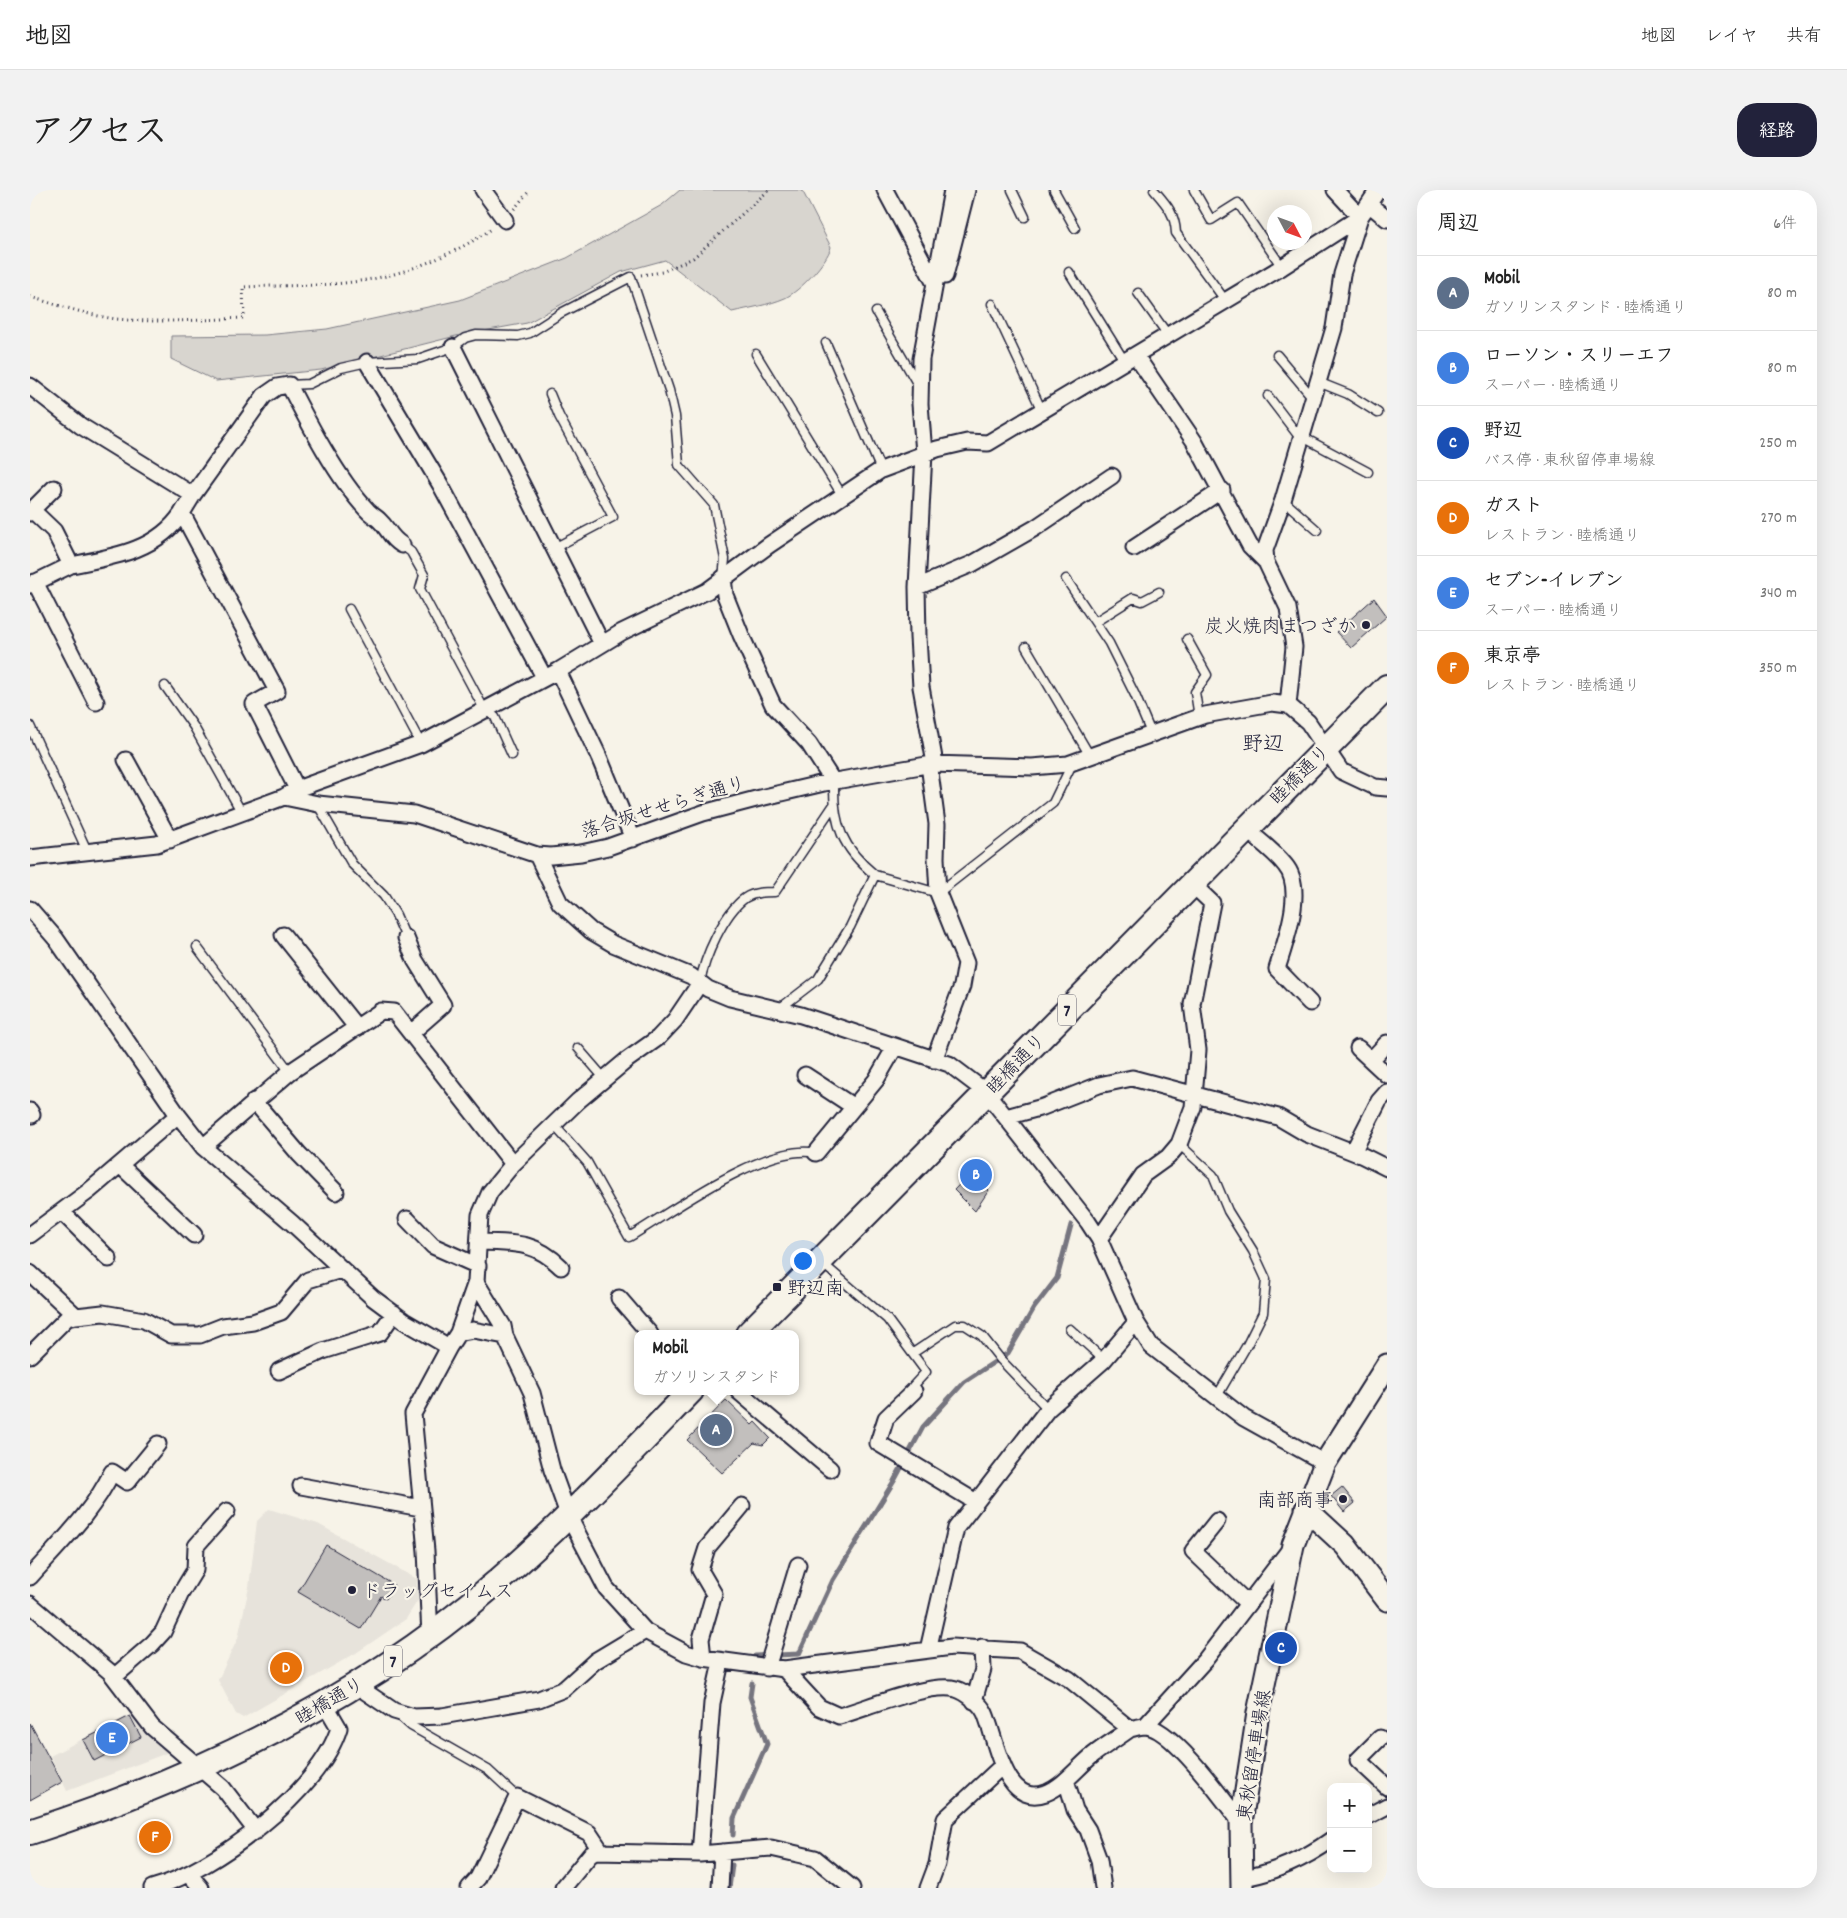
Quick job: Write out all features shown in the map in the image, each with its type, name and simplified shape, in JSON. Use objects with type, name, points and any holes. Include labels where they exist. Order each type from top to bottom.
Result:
[{"type":"main road","name":"睦橋通り","points":[[752,1330],[1387,686]]},
{"type":"main road","name":"東秋留停車場線","points":[[1242,1883],[1241,1823],[1258,1713],[1293,1545],[1325,1463],[1387,1365]]},
{"type":"main road","name":"睦橋通り","points":[[30,1832],[130,1797],[202,1768],[357,1686],[430,1636],[497,1582],[568,1516],[687,1395]]},
{"type":"main road","points":[[1306,1509],[1345,1545],[1387,1600]]},
{"type":"street","points":[[483,190],[505,220]]},
{"type":"street","points":[[885,190],[934,282]]},
{"type":"street","points":[[934,1060],[962,986],[966,963],[938,892],[936,809],[930,772],[934,758],[921,686],[917,587],[924,453],[920,389],[921,359],[952,190]]},
{"type":"street","points":[[921,359],[967,190]]},
{"type":"street","points":[[1335,190],[1365,211],[1387,219]]},
{"type":"street","points":[[1266,562],[1266,550],[1283,500],[1334,328],[1342,274],[1365,211],[1378,190]]},
{"type":"street","points":[[30,858],[157,844],[421,744],[551,674],[602,644],[707,591],[842,495],[881,470],[924,453],[967,442],[988,443],[1282,267],[1365,211]]},
{"type":"street","points":[[452,347],[602,644]]},
{"type":"street","points":[[1130,359],[1194,441],[1222,490],[1250,546],[1266,562],[1288,608],[1294,647],[1288,704],[1308,722],[1326,746],[1341,771],[1375,786],[1387,788]]},
{"type":"street","points":[[367,362],[599,757],[633,839]]},
{"type":"street","points":[[96,702],[32,584],[70,565],[124,554],[143,546],[174,525],[193,495],[264,396],[277,386],[289,385],[314,432],[367,511],[380,520],[391,538],[402,545]]},
{"type":"street","points":[[30,386],[81,426],[193,495]]},
{"type":"street","points":[[917,587],[972,564],[1035,528],[1112,476]]},
{"type":"street","points":[[54,488],[31,511],[54,531],[70,565]]},
{"type":"street","points":[[1134,548],[1222,490]]},
{"type":"street","points":[[182,513],[277,691],[254,704],[290,793]]},
{"type":"street","points":[[723,578],[725,595],[773,705],[809,744],[834,782]]},
{"type":"street","name":"落合坂せせらぎ通り","points":[[290,793],[318,804],[414,814],[537,855],[550,856],[581,853],[633,839],[703,813],[816,785],[932,764],[1032,767],[1073,762],[1199,717],[1272,704],[1288,704]]},
{"type":"street","points":[[126,760],[170,840]]},
{"type":"street","points":[[1245,828],[1287,866],[1294,885],[1292,918],[1276,969],[1310,1003]]},
{"type":"street","points":[[537,855],[560,903],[591,930],[613,944],[691,976],[700,983],[730,998],[779,1009],[949,1064],[986,1092],[1099,1239],[1136,1322],[1151,1346],[1244,1418],[1325,1463]]},
{"type":"street","points":[[1099,1239],[1143,1175],[1168,1157],[1179,1144],[1193,1106],[1198,1050],[1192,1004],[1212,903],[1192,883]]},
{"type":"street","points":[[30,909],[56,939],[178,1115],[203,1146],[292,1223],[373,1298],[449,1347]]},
{"type":"street","points":[[283,934],[357,1028]]},
{"type":"street","points":[[406,938],[415,960],[443,1005],[411,1033]]},
{"type":"street","points":[[430,1636],[413,1414],[458,1333],[476,1282],[480,1215],[484,1203],[490,1192],[513,1164],[554,1125],[604,1078],[658,1038],[675,1020],[700,983]]},
{"type":"street","points":[[203,1146],[290,1072],[381,1011],[394,1012],[513,1164]]},
{"type":"street","points":[[1371,1060],[1387,1043]]},
{"type":"street","points":[[816,1154],[876,1080],[896,1047]]},
{"type":"street","points":[[1358,1048],[1387,1075]]},
{"type":"street","points":[[804,1075],[854,1108]]},
{"type":"street","points":[[1006,1117],[1042,1107],[1099,1085],[1132,1078],[1278,1117],[1307,1134],[1387,1168]]},
{"type":"street","points":[[1353,1152],[1379,1101],[1387,1092]]},
{"type":"street","points":[[254,1101],[299,1154],[336,1192]]},
{"type":"street","points":[[30,1235],[120,1165],[178,1115]]},
{"type":"street","points":[[120,1165],[194,1235]]},
{"type":"street","points":[[62,1212],[109,1259]]},
{"type":"street","points":[[408,1219],[433,1246],[478,1266]]},
{"type":"street","points":[[479,1242],[520,1243],[537,1248],[548,1254],[560,1267]]},
{"type":"street","points":[[30,1355],[67,1318],[76,1316],[103,1313],[144,1320],[171,1335],[200,1335],[223,1326],[253,1322],[281,1312],[308,1280],[341,1270]]},
{"type":"street","points":[[30,1273],[76,1316]]},
{"type":"street","points":[[476,1282],[503,1326],[505,1336],[532,1393],[552,1470],[568,1516],[606,1588],[645,1631],[686,1653],[703,1658],[721,1662],[768,1665],[784,1669],[952,1647],[982,1647],[1020,1651],[1070,1680],[1130,1729]]},
{"type":"street","points":[[619,1298],[647,1330]]},
{"type":"street","points":[[279,1371],[332,1348],[380,1333],[394,1313]]},
{"type":"street","points":[[928,1650],[956,1528],[1048,1409],[1104,1360],[1136,1322]]},
{"type":"street","points":[[458,1333],[473,1330],[505,1336]]},
{"type":"street","points":[[914,1391],[886,1418],[878,1443],[976,1502]]},
{"type":"street","points":[[743,1395],[830,1468]]},
{"type":"street","points":[[30,1577],[86,1512],[101,1492],[112,1472],[127,1482],[158,1444]]},
{"type":"street","points":[[301,1486],[421,1508]]},
{"type":"street","points":[[703,1658],[701,1639],[714,1594],[700,1570],[707,1548],[742,1506]]},
{"type":"street","points":[[114,1678],[163,1632],[181,1593],[195,1570],[196,1546],[227,1511]]},
{"type":"street","points":[[1217,1521],[1192,1551],[1247,1603]]},
{"type":"street","points":[[1145,1726],[1205,1660],[1293,1545]]},
{"type":"street","points":[[768,1665],[798,1565]]},
{"type":"street","points":[[30,1604],[114,1678],[152,1727],[224,1788],[256,1831]]},
{"type":"street","points":[[357,1686],[394,1711],[414,1718],[442,1716],[539,1699],[564,1689],[595,1661],[645,1631]]},
{"type":"street","points":[[974,1701],[983,1669],[982,1647]]},
{"type":"street","points":[[700,1854],[712,1703],[721,1662]]},
{"type":"street","points":[[784,1669],[819,1707],[839,1716],[930,1688],[958,1689],[984,1711],[1008,1779],[1028,1794],[1038,1795],[1048,1792],[1066,1780],[1093,1755],[1130,1729],[1145,1726],[1154,1729],[1172,1743],[1207,1777],[1241,1823]]},
{"type":"street","points":[[152,1888],[190,1875],[256,1831],[272,1818],[334,1745],[339,1728],[325,1704]]},
{"type":"street","points":[[1380,1738],[1358,1760],[1387,1787]]},
{"type":"street","points":[[928,1888],[937,1864],[945,1819],[1003,1765]]},
{"type":"street","points":[[1066,1780],[1075,1810],[1088,1830],[1099,1860],[1103,1888]]},
{"type":"street","points":[[469,1888],[478,1878],[516,1797],[589,1833],[601,1851]]},
{"type":"street","points":[[1372,1814],[1387,1806]]},
{"type":"street","points":[[1242,1883],[1299,1858],[1327,1842]]},
{"type":"street","points":[[563,1888],[590,1855],[601,1851],[700,1854],[771,1848],[815,1858],[852,1888]]},
{"type":"street","points":[[720,1888],[722,1852]]},
{"type":"street","points":[[190,1875],[201,1888]]},
{"type":"lane","points":[[1012,190],[1025,217]]},
{"type":"lane","points":[[1054,190],[1075,228]]},
{"type":"lane","points":[[1154,190],[1170,208],[1175,219],[1176,233],[1225,300]]},
{"type":"lane","points":[[1194,190],[1210,220],[1238,203],[1282,267]]},
{"type":"lane","points":[[1069,272],[1130,359]]},
{"type":"lane","points":[[289,385],[309,384],[341,368],[367,362],[418,359],[452,347],[465,338],[476,335],[518,336],[530,332],[561,313],[631,277],[669,390],[675,416],[679,465],[714,505],[725,559],[723,578]]},
{"type":"lane","points":[[1138,293],[1168,335]]},
{"type":"lane","points":[[992,304],[1042,412]]},
{"type":"lane","points":[[876,312],[920,389]]},
{"type":"lane","points":[[826,343],[881,470]]},
{"type":"lane","points":[[756,354],[842,495]]},
{"type":"lane","points":[[1277,355],[1313,398]]},
{"type":"lane","points":[[1318,382],[1348,394],[1378,412]]},
{"type":"lane","points":[[550,394],[559,416],[613,517],[554,548]]},
{"type":"lane","points":[[1268,396],[1302,437],[1368,472]]},
{"type":"lane","points":[[1283,500],[1317,530]]},
{"type":"lane","points":[[402,545],[411,552],[424,575],[420,589],[484,709],[495,717],[512,754]]},
{"type":"lane","points":[[1066,579],[1109,643],[1136,695],[1151,733]]},
{"type":"lane","points":[[1095,622],[1133,598],[1142,601],[1159,592]]},
{"type":"lane","points":[[349,609],[421,744]]},
{"type":"lane","points":[[1187,639],[1207,675],[1195,692],[1199,717]]},
{"type":"lane","points":[[1026,647],[1090,756]]},
{"type":"lane","points":[[165,686],[194,727],[242,813]]},
{"type":"lane","points":[[30,726],[88,853]]},
{"type":"lane","points":[[834,782],[833,806],[842,838],[860,863],[874,875],[938,892],[1053,803],[1073,762]]},
{"type":"lane","points":[[318,804],[352,864],[384,896],[396,915],[406,938]]},
{"type":"lane","points":[[700,983],[702,970],[726,920],[745,899],[757,893],[775,892],[833,806]]},
{"type":"lane","points":[[779,1009],[818,979],[850,927],[874,875]]},
{"type":"lane","points":[[197,947],[290,1072]]},
{"type":"lane","points":[[578,1048],[604,1078]]},
{"type":"lane","points":[[554,1125],[587,1162],[629,1237],[722,1180],[755,1164],[804,1151],[816,1154]]},
{"type":"lane","points":[[1179,1144],[1213,1175],[1228,1211],[1253,1251],[1266,1279],[1263,1313],[1216,1398]]},
{"type":"lane","points":[[820,1262],[887,1319],[911,1351],[926,1372],[913,1386],[914,1391]]},
{"type":"lane","points":[[911,1351],[955,1325],[965,1326],[982,1336],[999,1358],[1048,1409]]},
{"type":"lane","points":[[1070,1329],[1104,1360]]},
{"type":"lane","points":[[394,1711],[411,1726],[488,1770],[516,1797]]},
{"type":"path","points":[[30,297],[86,313],[115,318],[161,322],[244,318],[243,287],[365,280],[402,272],[459,248],[505,220],[530,190]]},
{"type":"path","points":[[631,277],[662,272],[693,258],[769,190]]},
{"type":"shaded area","points":[[680,190],[802,190],[831,247],[819,268],[805,283],[785,298],[772,303],[732,312],[665,260],[621,272],[527,323],[456,336],[321,370],[216,381],[171,359],[171,336],[265,335],[327,329],[460,300],[567,258],[662,205]]},
{"type":"shaded area","points":[[269,1509],[318,1524],[417,1579],[418,1600],[406,1619],[356,1653],[243,1718],[236,1714],[218,1680],[238,1638],[249,1587],[257,1521]]},
{"type":"shaded area","points":[[135,1712],[172,1751],[67,1791],[50,1756]]},
{"type":"building","points":[[1374,598],[1387,616],[1351,648],[1336,632]]},
{"type":"building","points":[[981,1162],[995,1177],[986,1187],[989,1190],[975,1211],[954,1190]]},
{"type":"building","points":[[726,1400],[752,1425],[755,1422],[770,1438],[763,1445],[754,1443],[722,1473],[687,1440]]},
{"type":"building","points":[[1342,1487],[1355,1503],[1344,1512],[1331,1496]]},
{"type":"building","points":[[326,1545],[394,1585],[386,1599],[381,1596],[361,1629],[298,1592]]},
{"type":"building","points":[[130,1716],[141,1737],[94,1761],[83,1740]]},
{"type":"building","points":[[30,1723],[62,1782],[30,1800]]},
{"type":"waterway","points":[[755,1656],[799,1654],[833,1580],[894,1481],[923,1427],[964,1382],[1008,1353],[1034,1308],[1057,1278],[1071,1225]]},
{"type":"waterway","points":[[733,1835],[734,1818],[767,1744],[750,1697],[752,1683]]},
{"type":"waterway","points":[[729,1888],[732,1865]]},
{"type":"place","name":"炭火焼肉まつざか","points":[[1366,625]]},
{"type":"place","name":"ローソン・スリーエフ","points":[[976,1175]]},
{"type":"place","name":"野辺南","points":[[777,1287]]},
{"type":"place","name":"Mobil","points":[[716,1430]]},
{"type":"place","name":"南部商事","points":[[1343,1499]]},
{"type":"place","name":"ドラッグセイムス","points":[[352,1590]]},
{"type":"place","name":"野辺","points":[[1281,1648]]},
{"type":"place","name":"ガスト","points":[[286,1668]]},
{"type":"place","name":"セブン-イレブン","points":[[112,1738]]},
{"type":"place","name":"東京亭","points":[[155,1837]]},
{"type":"district","name":"野辺","points":[[1263,743]]}]
